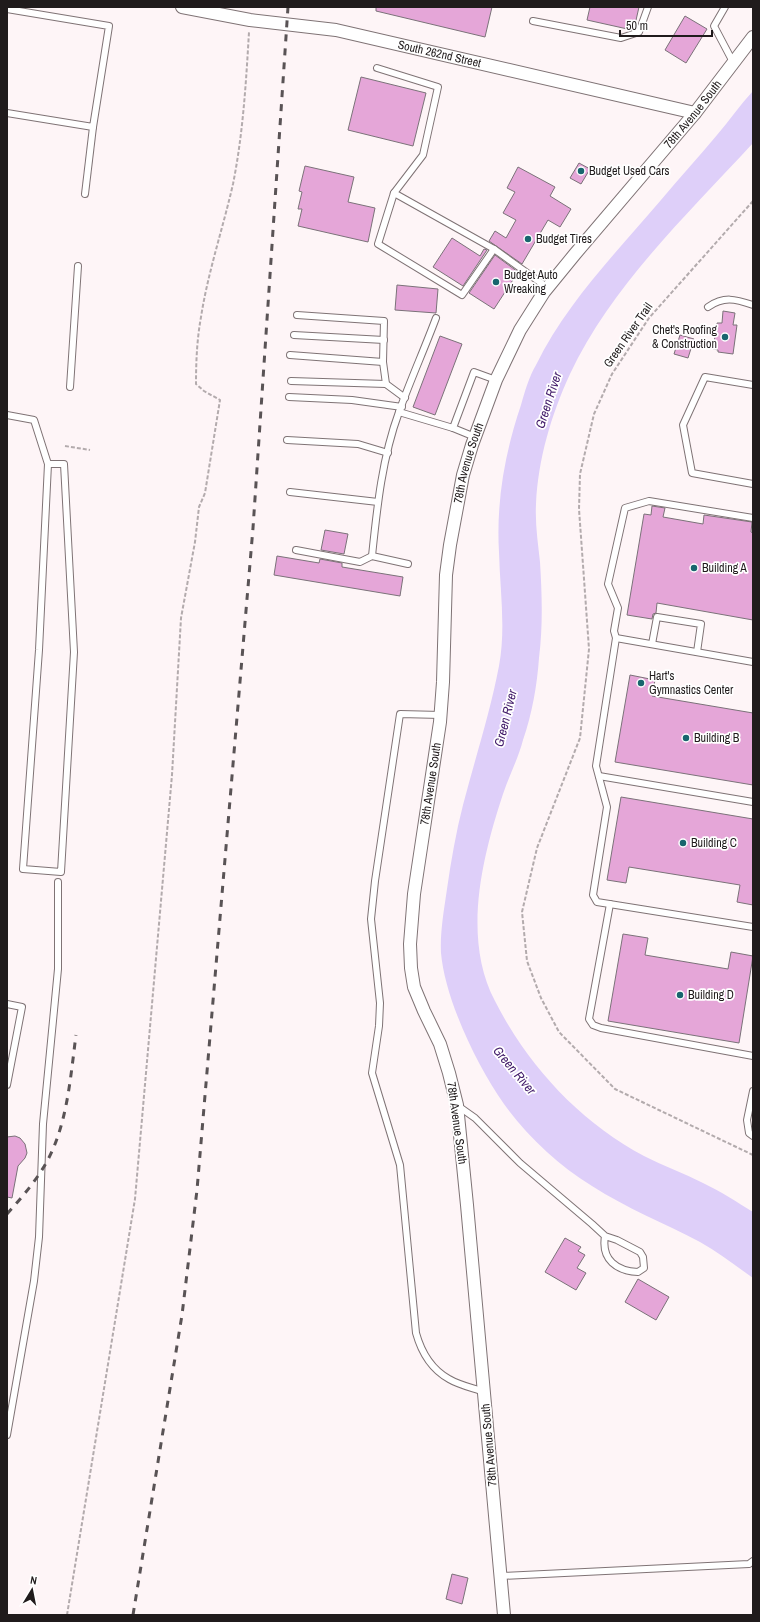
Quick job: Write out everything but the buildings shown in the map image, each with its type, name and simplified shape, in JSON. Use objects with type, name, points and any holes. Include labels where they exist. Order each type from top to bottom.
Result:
[{"type":"street","name":"South 262nd Street","points":[[182,7],[250,20],[336,30],[695,113]]},
{"type":"street","name":"78th Avenue South","points":[[504,1615],[468,1205],[457,1105],[450,1073],[440,1044],[414,987],[411,968],[410,944],[414,894],[441,715],[447,568],[456,508],[463,476],[475,437],[496,380],[520,330],[548,288],[575,254],[695,113],[753,37]]},
{"type":"lane","points":[[533,21],[621,38],[639,32],[648,7]]},
{"type":"lane","points":[[725,7],[714,26],[733,62]]},
{"type":"lane","points":[[7,9],[109,26],[93,127],[85,194]]},
{"type":"lane","points":[[377,68],[438,87],[423,155],[394,193],[378,244],[462,295],[494,249]]},
{"type":"lane","points":[[7,113],[93,127]]},
{"type":"lane","points":[[394,193],[494,249],[548,288]]},
{"type":"lane","points":[[70,387],[78,266]]},
{"type":"lane","points":[[708,307],[716,302],[736,299],[753,305]]},
{"type":"lane","points":[[297,315],[384,321],[383,362],[386,384]]},
{"type":"lane","points":[[372,556],[378,502],[388,453],[400,409],[436,318]]},
{"type":"lane","points":[[294,335],[384,340]]},
{"type":"lane","points":[[290,355],[383,362]]},
{"type":"lane","points":[[453,428],[474,372],[496,380]]},
{"type":"lane","points":[[753,384],[705,377],[683,425],[692,473],[753,484]]},
{"type":"lane","points":[[291,380],[386,384],[405,398]]},
{"type":"lane","points":[[289,397],[352,400],[400,409],[475,437]]},
{"type":"lane","points":[[7,415],[34,420],[48,464],[39,650],[23,869],[61,872],[74,652],[64,464],[48,464]]},
{"type":"lane","points":[[287,440],[358,444],[388,453]]},
{"type":"lane","points":[[290,492],[378,502]]},
{"type":"lane","points":[[753,518],[649,501],[624,508],[608,584],[618,608],[614,631],[616,638],[596,766],[607,807],[593,895],[597,902],[753,927]]},
{"type":"lane","points":[[296,550],[360,562],[372,556],[408,564]]},
{"type":"lane","points":[[652,644],[657,617],[701,624],[697,652]]},
{"type":"lane","points":[[616,638],[753,662]]},
{"type":"lane","points":[[441,715],[400,714],[375,881],[371,919],[380,1003],[380,1026],[372,1073],[400,1165],[416,1333],[420,1346],[432,1365],[449,1380],[484,1392]]},
{"type":"lane","points":[[598,776],[753,802]]},
{"type":"lane","points":[[7,1435],[34,1281],[39,1238],[43,1124],[58,969],[58,882]]},
{"type":"lane","points":[[610,904],[589,1019],[593,1024],[601,1028],[753,1056]]},
{"type":"lane","points":[[7,1004],[22,1007],[7,1085]]},
{"type":"lane","points":[[753,1091],[747,1120],[749,1133],[753,1136]]},
{"type":"lane","points":[[457,1105],[475,1118],[520,1163],[605,1236],[618,1240],[640,1252],[643,1257],[644,1268],[638,1272],[628,1272],[619,1269],[611,1262],[604,1245],[605,1236]]},
{"type":"lane","points":[[500,1576],[749,1564],[753,1561]]},
{"type":"path","points":[[67,1615],[135,1199],[172,775],[182,618],[195,542],[199,507],[205,494],[220,400],[204,391],[196,384],[198,341],[205,295],[233,184],[238,154],[244,104],[250,20]]},
{"type":"path","name":"Green River Trail","points":[[579,508],[580,474],[594,414],[612,374],[649,318],[753,202]]},
{"type":"path","points":[[66,446],[90,450]]},
{"type":"water","name":"Green River","points":[[753,91],[753,143],[652,252],[607,310],[587,341],[570,374],[551,422],[539,471],[537,487],[536,526],[540,562],[542,610],[535,689],[519,754],[503,794],[488,844],[479,898],[477,925],[479,951],[485,977],[495,1001],[523,1048],[558,1090],[598,1127],[621,1142],[651,1160],[709,1186],[753,1212],[753,1278],[700,1242],[605,1194],[579,1178],[555,1159],[533,1138],[504,1104],[473,1052],[449,991],[444,971],[441,945],[450,868],[456,836],[499,666],[502,638],[498,533],[500,496],[510,441],[527,384],[548,342],[577,299]]},
{"type":"railway","points":[[133,1615],[182,1315],[197,1190],[253,528],[288,7]]},
{"type":"railway","points":[[7,1214],[39,1175],[53,1149],[66,1108],[76,1035]]},
{"type":"place","name":"Budget Used Cars","points":[[581,171]]},
{"type":"place","name":"Budget Tires","points":[[528,239]]},
{"type":"place","name":"Budget Auto Wreaking","points":[[496,282]]},
{"type":"place","name":"Chet's Roofing & Construction","points":[[725,337]]},
{"type":"place","name":"Building A","points":[[694,568]]},
{"type":"place","name":"Hart's Gymnastics Center","points":[[641,683]]},
{"type":"place","name":"Building B","points":[[686,738]]},
{"type":"place","name":"Building C","points":[[683,843]]},
{"type":"place","name":"Building D","points":[[680,995]]}]
